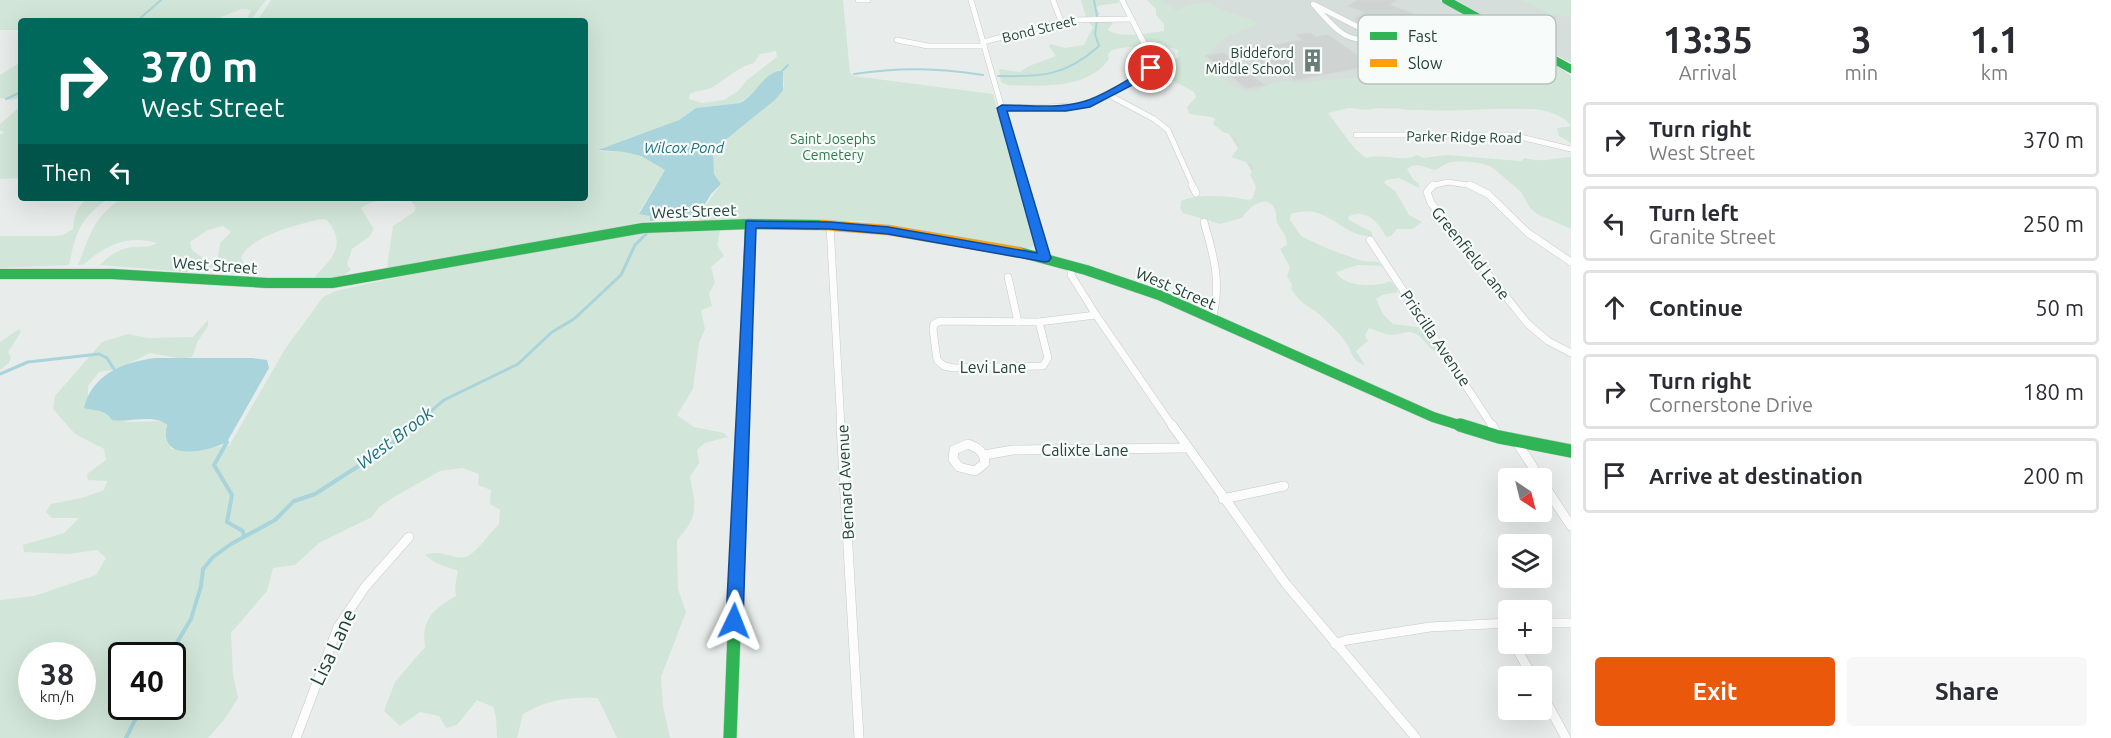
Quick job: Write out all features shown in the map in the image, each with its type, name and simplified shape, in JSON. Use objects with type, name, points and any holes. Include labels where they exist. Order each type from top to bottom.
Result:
[{"type":"street","points":[[858,0],[868,0]]},
{"type":"street","points":[[971,0],[1045,258]]},
{"type":"street","points":[[1053,0],[1061,21]]},
{"type":"street","points":[[1122,0],[1151,57]]},
{"type":"street","points":[[1446,0],[1474,15]]},
{"type":"street","points":[[1314,2],[1344,37],[1358,40]]},
{"type":"street","points":[[1314,2],[1358,27]]},
{"type":"street","name":"Bond Street","points":[[897,40],[928,46],[983,44],[1061,21],[1131,19]]},
{"type":"street","points":[[1556,59],[1571,69]]},
{"type":"street","points":[[1002,108],[1078,107],[1144,75],[1151,68]]},
{"type":"street","points":[[1107,94],[1154,119],[1168,130],[1196,193]]},
{"type":"street","name":"Parker Ridge Road","points":[[1356,135],[1512,135],[1571,149]]},
{"type":"street","name":"Greenfield Lane","points":[[1571,262],[1529,234],[1497,199],[1481,189],[1462,183],[1445,182],[1436,184],[1428,190],[1427,196],[1431,203],[1528,324],[1548,341],[1571,353]]},
{"type":"street","points":[[1204,222],[1220,283],[1218,303],[1212,319]]},
{"type":"street","points":[[730,738],[750,224]]},
{"type":"street","name":"West Street","points":[[0,274],[98,273],[277,285],[317,285],[354,281],[629,230],[683,225],[830,225],[914,234],[1045,258],[1159,295],[1410,408],[1516,441],[1571,451]]},
{"type":"street","name":"Bernard Avenue","points":[[830,225],[859,738]]},
{"type":"street","name":"Priscilla Avenue","points":[[1371,240],[1473,392],[1498,436]]},
{"type":"street","points":[[1071,266],[1071,275],[1096,315],[1223,499],[1286,584],[1416,738]]},
{"type":"street","points":[[1008,277],[1018,322],[1039,322],[1096,315]]},
{"type":"street","name":"Levi Lane","points":[[1018,322],[947,320],[935,323],[933,329],[938,362],[944,366],[1037,367],[1046,364],[1048,358],[1039,322]]},
{"type":"street","points":[[1516,441],[1533,468]]},
{"type":"street","name":"Calixte Lane","points":[[984,455],[1013,450],[1186,448]]},
{"type":"street","points":[[1223,499],[1284,486]]},
{"type":"street","points":[[1552,497],[1571,526]]},
{"type":"street","name":"Lisa Lane","points":[[296,738],[338,627],[365,587],[409,537]]},
{"type":"street","points":[[1335,644],[1347,640],[1430,627],[1498,623]]},
{"type":"street","points":[[1552,623],[1571,623]]},
{"type":"street","points":[[1552,712],[1566,738]]},
{"type":"shaded area","points":[[1153,0],[1439,0],[1467,15],[1358,15],[1358,84],[1556,84],[1556,66],[1571,76],[1571,123],[1557,109],[1322,108],[1261,187],[1185,60]]},
{"type":"shaded area","points":[[1454,0],[1571,0],[1571,63],[1556,55],[1556,15],[1479,15]]},
{"type":"green space","points":[[0,0],[266,0],[252,18],[247,18],[251,10],[242,9],[219,18],[18,18],[18,30],[0,30]]},
{"type":"green space","name":"Saint Josephs Cemetery","points":[[271,0],[843,0],[850,73],[853,76],[993,94],[1034,246],[1028,249],[861,221],[699,220],[698,216],[721,184],[714,174],[713,150],[775,100],[784,86],[783,72],[764,80],[740,103],[696,108],[679,120],[598,151],[624,152],[641,156],[665,170],[639,212],[650,216],[650,221],[398,267],[387,267],[393,226],[414,212],[416,207],[411,201],[588,201],[588,18],[259,18]],"holes":[[[776,51],[777,57],[747,80],[738,91],[724,100],[702,103],[689,99],[690,94],[713,87],[738,70],[754,63],[760,54]]]},
{"type":"green space","points":[[1081,0],[1118,0],[1119,3],[1096,7],[1100,15],[1086,17]]},
{"type":"green space","points":[[1147,0],[1160,0],[1177,11],[1190,4],[1210,3],[1226,12],[1257,22],[1254,26],[1225,37],[1204,57],[1232,86],[1243,91],[1260,89],[1276,82],[1297,83],[1358,78],[1358,84],[1556,84],[1556,66],[1571,78],[1571,126],[1563,118],[1551,113],[1524,108],[1407,110],[1386,107],[1364,110],[1352,107],[1328,113],[1355,149],[1366,158],[1407,158],[1416,155],[1424,158],[1446,155],[1521,161],[1525,158],[1543,160],[1571,157],[1571,229],[1537,214],[1530,208],[1521,192],[1493,168],[1484,164],[1465,162],[1448,163],[1435,170],[1418,165],[1407,169],[1419,184],[1419,188],[1399,178],[1386,180],[1384,183],[1395,191],[1409,215],[1422,222],[1413,229],[1397,229],[1391,236],[1386,237],[1375,221],[1365,215],[1354,214],[1348,217],[1349,220],[1372,232],[1372,236],[1352,232],[1315,212],[1304,211],[1291,214],[1290,220],[1301,236],[1362,261],[1378,262],[1382,266],[1358,265],[1336,272],[1346,281],[1361,285],[1377,285],[1390,281],[1397,288],[1397,292],[1382,295],[1376,299],[1383,314],[1393,324],[1425,328],[1443,355],[1435,352],[1413,333],[1389,335],[1369,328],[1365,335],[1368,341],[1356,351],[1365,365],[1360,363],[1354,358],[1339,334],[1318,313],[1304,304],[1291,289],[1292,285],[1287,276],[1290,267],[1280,249],[1287,245],[1286,238],[1277,222],[1272,204],[1258,203],[1242,218],[1220,224],[1183,213],[1180,208],[1181,201],[1199,196],[1252,199],[1256,187],[1250,174],[1255,168],[1252,164],[1231,157],[1240,146],[1236,136],[1223,132],[1213,124],[1215,119],[1212,117],[1189,114],[1187,107],[1196,97],[1194,92],[1166,77],[1166,74],[1155,66],[1142,67],[1133,64],[1150,57],[1178,58],[1178,50],[1136,46],[1112,50],[1108,54],[1109,59],[1100,69],[1089,76],[1062,84],[1007,85],[1001,82],[999,69],[1020,72],[1029,66],[1056,56],[1049,46],[1051,44],[1065,48],[1084,45],[1093,27],[1087,21],[1107,20],[1113,23],[1108,30],[1120,34],[1135,35],[1164,31],[1164,24],[1156,15],[1156,9]]},
{"type":"green space","points":[[1522,0],[1571,0],[1571,17],[1552,15]]},
{"type":"green space","points":[[18,64],[18,99],[0,98],[0,75]]},
{"type":"green space","points":[[18,109],[18,178],[0,179],[0,135],[4,132],[0,130],[0,124]]},
{"type":"green space","points":[[1571,126],[1571,143],[1559,136],[1557,128]]},
{"type":"green space","points":[[84,201],[105,201],[85,219],[74,243],[69,265],[0,268],[0,236],[63,235],[73,229],[81,204]]},
{"type":"green space","points":[[118,201],[378,201],[361,208],[374,229],[369,237],[352,249],[347,264],[351,270],[343,276],[314,282],[312,280],[330,260],[336,246],[333,230],[327,220],[322,219],[276,232],[264,237],[246,250],[241,258],[245,265],[258,269],[254,273],[204,272],[218,257],[220,243],[231,232],[223,226],[208,230],[190,242],[192,250],[204,259],[187,272],[100,265],[120,250],[157,243],[140,240],[117,243],[78,265],[98,220]]},
{"type":"green space","points":[[680,229],[720,231],[717,245],[724,256],[711,267],[715,282],[709,294],[712,306],[701,310],[705,329],[699,343],[693,389],[677,415],[694,427],[724,433],[728,437],[705,443],[697,450],[699,463],[690,477],[694,511],[689,524],[677,540],[678,589],[686,612],[661,677],[663,706],[670,738],[617,738],[598,698],[559,700],[533,709],[523,714],[517,738],[497,738],[493,707],[477,700],[457,725],[446,728],[439,716],[420,712],[400,726],[384,711],[395,682],[425,647],[425,629],[430,616],[456,596],[458,571],[436,563],[425,555],[437,553],[458,557],[468,556],[499,524],[500,510],[490,504],[491,490],[478,485],[479,474],[462,468],[440,471],[394,497],[379,507],[372,517],[319,543],[295,565],[273,568],[267,591],[231,633],[233,675],[238,698],[224,720],[208,738],[0,738],[0,600],[34,596],[96,575],[106,558],[97,550],[68,554],[24,552],[23,545],[64,533],[79,518],[52,518],[46,512],[51,504],[82,498],[104,490],[107,481],[88,480],[87,474],[106,460],[104,449],[75,434],[53,409],[55,396],[102,342],[128,334],[148,338],[193,337],[208,320],[208,326],[198,341],[192,357],[183,359],[150,353],[118,369],[99,372],[88,386],[88,402],[102,408],[109,417],[128,422],[165,421],[171,449],[229,446],[285,349],[323,297],[336,291],[475,261],[631,233]]},
{"type":"green space","points":[[19,329],[21,332],[8,352],[11,357],[9,363],[0,370],[0,342]]},
{"type":"water","name":"Wilcox Pond","points":[[778,71],[783,72],[783,90],[775,100],[713,150],[714,174],[721,184],[711,194],[698,216],[660,215],[654,221],[650,221],[650,216],[639,214],[665,170],[641,156],[598,150],[679,120],[696,108],[740,103],[767,77]]},
{"type":"water","points":[[155,358],[252,358],[267,360],[269,368],[227,442],[208,449],[186,452],[170,445],[166,437],[167,425],[162,421],[112,420],[103,412],[84,408],[94,386],[102,378],[121,367]]},
{"type":"building","points":[[1358,0],[1396,0],[1389,5],[1416,15],[1361,15],[1366,12],[1348,6]]},
{"type":"building","name":"Biddeford Middle School","points":[[1310,33],[1316,37],[1328,35],[1358,56],[1358,68],[1295,80],[1277,66],[1247,72],[1264,85],[1246,88],[1207,56],[1224,53],[1239,66],[1261,62],[1242,47],[1256,45],[1259,48],[1303,40],[1297,35]]},
{"type":"waterway","points":[[140,18],[161,0]]},
{"type":"waterway","points":[[1094,0],[1097,16]]},
{"type":"waterway","points":[[998,76],[1052,73],[1075,63],[1099,46],[1095,34],[1097,20]]},
{"type":"waterway","name":"West Brook","points":[[779,74],[788,65]]},
{"type":"waterway","points":[[854,74],[918,69],[983,75]]},
{"type":"waterway","points":[[6,99],[18,93]]},
{"type":"waterway","name":"West Brook","points":[[412,427],[444,400],[518,364],[552,332],[574,319],[621,275],[635,245],[646,234]]},
{"type":"waterway","points":[[0,374],[28,362],[99,354],[107,358],[115,371]]},
{"type":"waterway","name":"West Brook","points":[[244,537],[275,520],[294,501],[315,494],[385,449],[414,425]]},
{"type":"waterway","points":[[225,441],[227,442],[214,465],[232,495],[227,522],[243,531],[244,537]]},
{"type":"waterway","name":"West Brook","points":[[177,642],[191,619],[201,586],[203,569],[213,557],[244,537]]},
{"type":"waterway","name":"West Brook","points":[[126,738],[135,720]]},
{"type":"traffic: fast","points":[[1446,0],[1473,15]]},
{"type":"traffic: fast","points":[[1556,61],[1571,69]]},
{"type":"traffic: fast","points":[[0,274],[112,274],[267,283],[332,283],[643,228],[750,224],[822,225]]},
{"type":"traffic: fast","points":[[730,738],[750,224]]},
{"type":"traffic: fast","points":[[1019,252],[1086,270],[1159,295],[1433,417],[1499,437],[1571,451]]},
{"type":"traffic: slow","points":[[822,225],[888,230],[1019,252]]},
{"type":"place","name":"Biddeford Middle School","points":[[1312,61]]},
{"type":"route","points":[[734,621],[750,224],[830,225],[888,230],[1045,258],[1002,108],[1066,108],[1086,105],[1140,77],[1151,68]]}]
